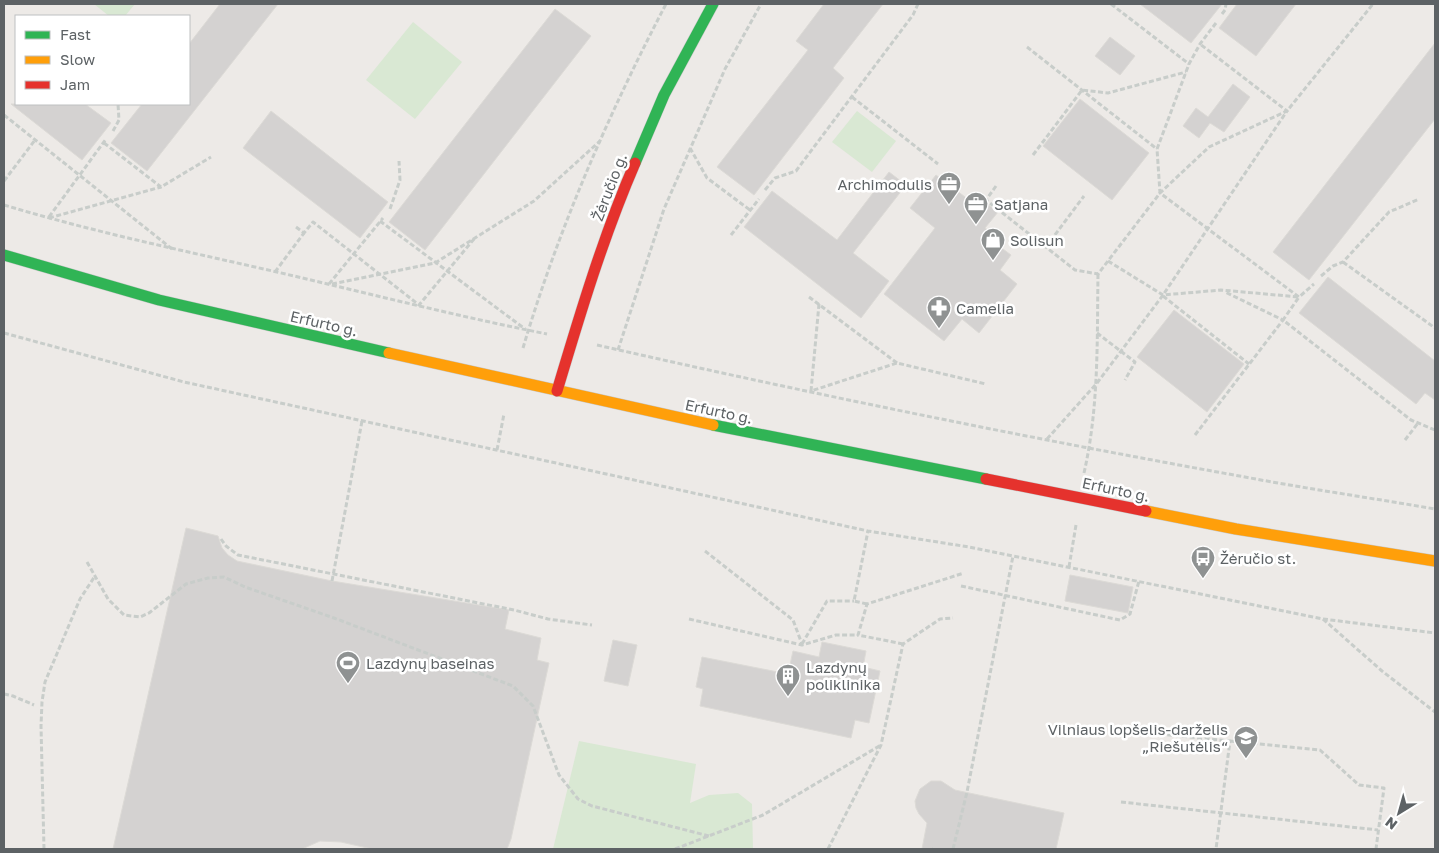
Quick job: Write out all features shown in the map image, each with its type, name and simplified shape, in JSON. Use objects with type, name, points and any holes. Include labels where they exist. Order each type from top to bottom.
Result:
[{"type":"street","name":"Žėručio g.","points":[[557,391],[586,293],[621,195],[664,95],[713,4]]},
{"type":"street","name":"Erfurto g.","points":[[4,255],[159,300],[293,332],[742,431],[1236,529],[1435,561]]},
{"type":"path","points":[[523,348],[569,215],[638,57],[666,4]]},
{"type":"path","points":[[618,350],[664,209],[725,68],[761,4]]},
{"type":"path","points":[[765,190],[775,178],[796,171],[913,15],[918,4]]},
{"type":"path","points":[[1111,4],[1189,64]]},
{"type":"path","points":[[1222,14],[1226,4]]},
{"type":"path","points":[[1046,440],[1097,383],[1162,295],[1287,111],[1373,4]]},
{"type":"path","points":[[1216,22],[1200,44],[1189,64],[1157,149],[1160,193],[1299,297]]},
{"type":"path","points":[[1200,44],[1287,111]]},
{"type":"path","points":[[1027,47],[1157,149]]},
{"type":"path","points":[[1082,90],[1108,93],[1187,71]]},
{"type":"path","points":[[1032,155],[1082,90]]},
{"type":"path","points":[[852,96],[938,164]]},
{"type":"path","points":[[113,132],[119,120],[118,105]]},
{"type":"path","points":[[1084,474],[1090,448],[1097,383],[1098,274],[1160,193],[1209,147],[1287,111]]},
{"type":"path","points":[[4,115],[173,250]]},
{"type":"path","points":[[329,284],[435,263],[534,201],[602,139]]},
{"type":"path","points":[[4,181],[35,140]]},
{"type":"path","points":[[48,218],[105,141],[161,187]]},
{"type":"path","points":[[690,148],[707,178],[750,210]]},
{"type":"path","points":[[48,218],[161,187],[211,157]]},
{"type":"path","points":[[390,209],[400,180],[399,161]]},
{"type":"path","points":[[996,186],[986,200],[1075,270],[1098,274]]},
{"type":"path","points":[[1046,247],[1084,196]]},
{"type":"path","points":[[731,236],[758,199]]},
{"type":"path","points":[[1321,276],[1333,266],[1342,262],[1389,212],[1419,199]]},
{"type":"path","points":[[4,205],[173,250],[810,391],[1046,440],[1246,478],[1435,509]]},
{"type":"path","points":[[329,284],[383,218]]},
{"type":"path","points":[[274,272],[313,222],[419,305]]},
{"type":"path","points":[[380,222],[528,330]]},
{"type":"path","points":[[296,227],[304,233]]},
{"type":"path","points":[[419,305],[476,237]]},
{"type":"path","points":[[1108,261],[1162,295],[1249,364]]},
{"type":"path","points":[[1342,262],[1435,328]]},
{"type":"path","points":[[1195,436],[1299,297],[1314,284]]},
{"type":"path","points":[[1162,295],[1222,290],[1299,297]]},
{"type":"path","points":[[1222,290],[1283,320],[1411,420],[1435,430]]},
{"type":"path","points":[[809,297],[897,363],[986,384]]},
{"type":"path","points":[[810,391],[819,304]]},
{"type":"path","points":[[4,333],[184,382],[868,531],[1013,556],[1323,619],[1435,633]]},
{"type":"path","points":[[1097,333],[1135,362],[1125,380]]},
{"type":"path","points":[[810,391],[897,363]]},
{"type":"path","points":[[496,450],[504,414]]},
{"type":"path","points":[[332,581],[362,421]]},
{"type":"path","points":[[1405,440],[1418,423]]},
{"type":"path","points":[[1069,567],[1076,525]]},
{"type":"path","points":[[854,601],[868,531]]},
{"type":"path","points":[[221,539],[226,546],[238,555],[514,610],[548,619],[592,625]]},
{"type":"path","points":[[705,551],[793,620],[802,645]]},
{"type":"path","points":[[953,849],[967,792],[1013,556]]},
{"type":"path","points":[[87,562],[108,599],[124,614],[140,617],[149,613],[186,584],[208,578],[224,577],[245,587],[334,618],[513,686],[533,706],[559,775],[578,799],[592,806],[709,836]]},
{"type":"path","points":[[802,645],[827,601],[854,601],[867,604],[964,573]]},
{"type":"path","points":[[44,849],[41,726],[45,682],[80,599],[94,576]]},
{"type":"path","points":[[961,586],[1120,620],[1130,614],[1139,582]]},
{"type":"path","points":[[858,635],[867,604]]},
{"type":"path","points":[[828,849],[881,745],[903,644],[940,619],[954,618]]},
{"type":"path","points":[[689,619],[802,645],[836,635],[858,635],[903,644]]},
{"type":"path","points":[[1323,619],[1382,671],[1435,712]]},
{"type":"path","points":[[4,694],[34,705]]},
{"type":"path","points":[[1130,731],[1320,750],[1359,784],[1384,788],[1376,849]]},
{"type":"path","points":[[1216,849],[1230,741]]},
{"type":"path","points":[[675,849],[763,815],[881,745]]},
{"type":"path","points":[[1121,802],[1378,830]]},
{"type":"green space","points":[[94,4],[135,4],[126,15],[108,15]]},
{"type":"green space","points":[[413,22],[462,62],[415,119],[366,80]]},
{"type":"green space","points":[[857,111],[896,141],[872,172],[832,142]]},
{"type":"green space","points":[[579,741],[696,764],[690,803],[709,795],[738,793],[752,804],[753,849],[553,849]]},
{"type":"building","points":[[220,4],[278,4],[147,171],[111,143],[141,105],[190,105],[190,43]]},
{"type":"building","points":[[824,4],[883,4],[833,68],[844,78],[754,195],[717,167],[808,50],[796,41]]},
{"type":"building","points":[[1140,4],[1222,4],[1191,43]]},
{"type":"building","points":[[1237,4],[1296,4],[1256,56],[1219,28]]},
{"type":"building","points":[[555,9],[591,36],[425,250],[389,222]]},
{"type":"building","points":[[1110,37],[1135,56],[1120,75],[1095,56]]},
{"type":"building","points":[[1435,43],[1435,119],[1309,280],[1273,252]]},
{"type":"building","points":[[1233,84],[1250,97],[1224,132],[1210,123],[1199,138],[1183,126],[1196,108],[1208,117]]},
{"type":"building","points":[[1080,99],[1149,153],[1112,200],[1043,146]]},
{"type":"building","points":[[11,104],[86,105],[111,123],[82,160]]},
{"type":"building","points":[[271,111],[388,202],[360,238],[243,148]]},
{"type":"building","points":[[889,172],[906,185],[853,253],[889,281],[861,318],[744,227],[772,191],[837,240]]},
{"type":"building","points":[[936,175],[973,203],[978,197],[998,212],[985,228],[994,235],[991,240],[1011,255],[1000,270],[1017,284],[979,333],[962,319],[944,341],[884,294],[935,228],[910,208]]},
{"type":"building","points":[[1328,277],[1435,361],[1435,400],[1425,393],[1416,404],[1299,313]]},
{"type":"building","points":[[1174,310],[1244,364],[1207,412],[1137,357]]},
{"type":"building","name":"Lazdynų baseinas","points":[[186,528],[218,536],[222,548],[237,561],[332,581],[509,610],[505,629],[541,638],[537,660],[549,663],[511,839],[507,849],[372,849],[341,842],[320,841],[302,849],[113,849]]},
{"type":"building","points":[[1070,575],[1133,587],[1128,613],[1065,601]]},
{"type":"building","points":[[613,640],[637,645],[628,686],[604,681]]},
{"type":"building","name":"Lazdynų poliklinika","points":[[822,642],[866,651],[863,667],[880,671],[869,723],[855,720],[851,738],[700,706],[703,689],[696,687],[702,657],[788,674],[793,651],[819,657]]},
{"type":"building","points":[[931,781],[941,781],[955,790],[1064,813],[1056,849],[922,849],[927,823],[919,814],[915,801],[920,789]]},
{"type":"traffic: fast","points":[[635,163],[664,95],[713,4]]},
{"type":"traffic: fast","points":[[4,255],[159,300],[389,353]]},
{"type":"traffic: fast","points":[[713,425],[986,479]]},
{"type":"traffic: slow","points":[[389,353],[713,425]]},
{"type":"traffic: slow","points":[[1146,511],[1236,529],[1435,561]]},
{"type":"traffic: jam","points":[[557,391],[602,247],[635,163]]},
{"type":"traffic: jam","points":[[986,479],[1146,511]]},
{"type":"place","name":"Archimodulis","points":[[949,205]]},
{"type":"place","name":"Satjana","points":[[976,225]]},
{"type":"place","name":"Solisun","points":[[993,261]]},
{"type":"place","name":"Camelia","points":[[939,329]]},
{"type":"place","name":"Žėručio st.","points":[[1203,579]]},
{"type":"place","name":"Lazdynų baseinas","points":[[348,684]]},
{"type":"place","name":"Lazdynų poliklinika","points":[[788,697]]},
{"type":"place","name":"Vilniaus lopšelis-darželis „Riešutėlis“","points":[[1246,759]]}]
